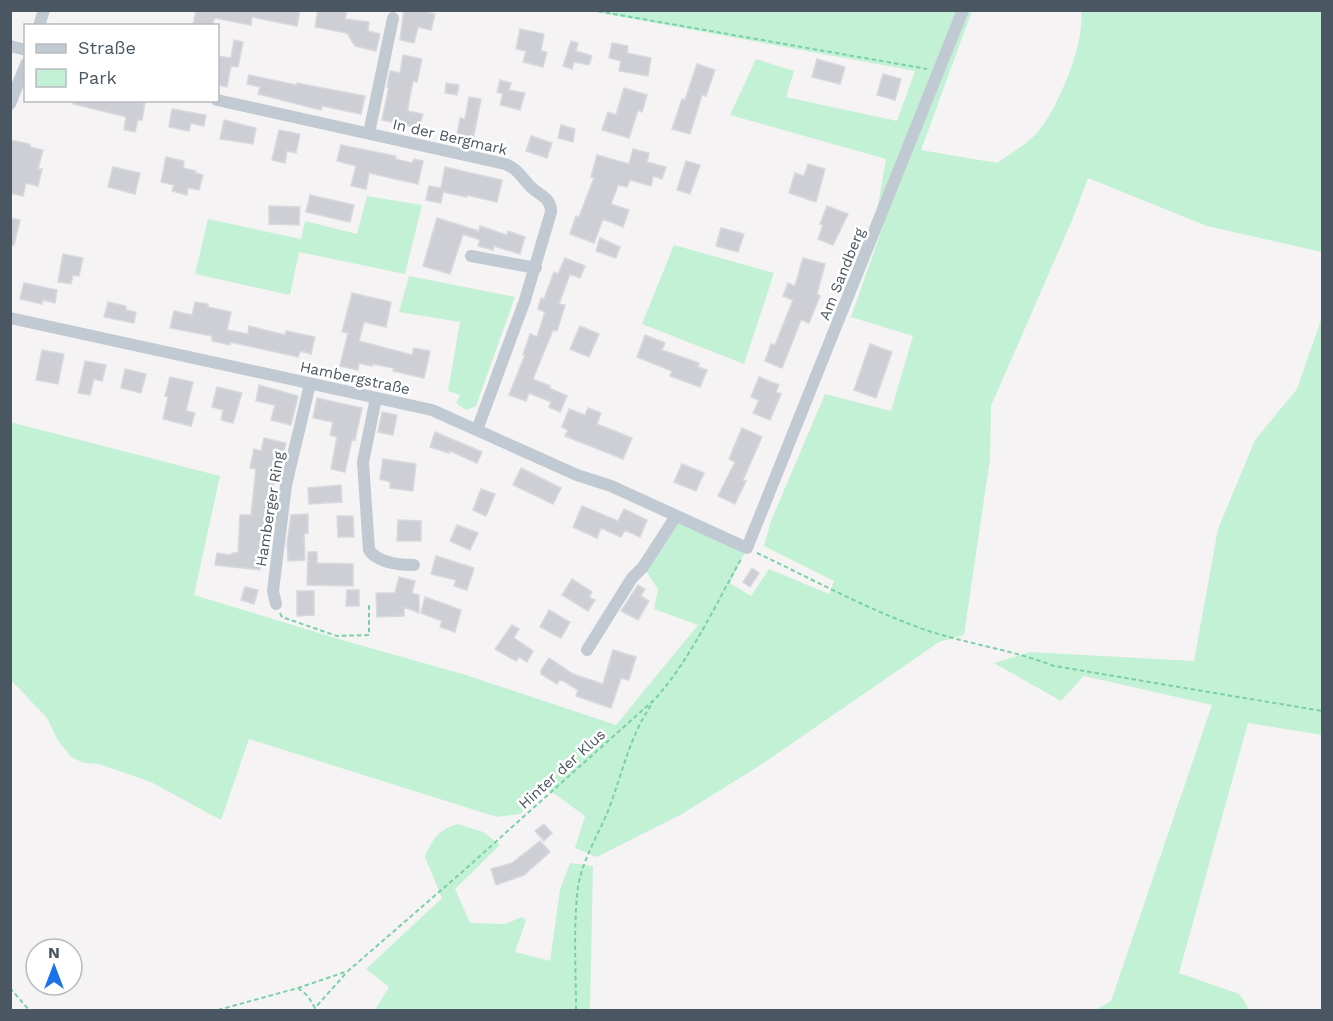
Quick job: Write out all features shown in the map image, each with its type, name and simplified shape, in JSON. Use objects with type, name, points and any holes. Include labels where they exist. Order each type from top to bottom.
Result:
[{"type":"street","name":"Am Sandberg","points":[[747,548],[963,10]]},
{"type":"street","name":"In der Bergmark","points":[[369,133],[393,18]]},
{"type":"street","points":[[10,104],[24,69]]},
{"type":"street","name":"In der Bergmark","points":[[219,100],[505,164],[516,168],[530,186],[547,199],[551,205],[549,224],[536,268],[477,430]]},
{"type":"street","points":[[471,256],[536,268]]},
{"type":"street","name":"Hambergstraße","points":[[10,318],[432,410],[577,476],[611,486],[747,548]]},
{"type":"street","name":"Hamberger Ring","points":[[276,604],[273,591],[286,485],[310,384]]},
{"type":"street","points":[[376,398],[363,462],[369,550],[373,556],[398,565],[414,565]]},
{"type":"street","points":[[587,650],[632,578],[643,567],[676,516]]},
{"type":"path","points":[[591,10],[939,71]]},
{"type":"path","points":[[747,548],[891,616],[946,636],[1031,657],[1054,666],[1323,711]]},
{"type":"path","name":"Hinter der Klus","points":[[298,988],[308,996],[315,1008],[348,971],[656,698],[678,671],[747,548]]},
{"type":"path","points":[[276,604],[282,617],[338,636],[369,635],[369,604]]},
{"type":"path","points":[[576,1011],[578,886],[609,808],[630,745],[640,722],[656,698]]},
{"type":"path","name":"Hinter der Klus","points":[[218,1011],[348,971]]},
{"type":"path","points":[[10,988],[29,1011]]},
{"type":"green space","points":[[590,11],[972,11],[921,150],[997,163],[1035,135],[1061,94],[1079,40],[1081,11],[1322,11],[1322,252],[1207,226],[1088,178],[1073,218],[991,406],[990,459],[964,635],[939,642],[759,766],[682,814],[597,857],[575,848],[585,816],[548,789],[520,814],[497,817],[249,739],[221,820],[151,782],[99,764],[84,763],[71,757],[57,739],[47,718],[11,680],[10,422],[220,476],[194,595],[466,675],[616,725],[698,625],[654,609],[658,589],[643,567],[676,516],[747,548],[730,583],[751,596],[769,569],[829,594],[834,581],[764,546],[771,521],[825,394],[891,411],[913,336],[851,317],[884,223],[878,206],[886,159],[730,115],[756,59],[794,71],[786,97],[897,121],[915,71]]},
{"type":"green space","points":[[367,196],[422,205],[405,274],[299,252],[290,295],[195,274],[208,219],[301,239],[305,221],[357,234]]},
{"type":"green space","points":[[674,245],[774,273],[744,364],[642,324]]},
{"type":"green space","points":[[409,276],[515,297],[476,406],[466,410],[456,403],[460,395],[448,391],[460,322],[399,312]]},
{"type":"green space","points":[[1322,317],[1322,735],[1248,723],[1179,973],[1239,994],[1249,1010],[1095,1010],[1111,1001],[1212,705],[1084,676],[1061,701],[994,663],[1030,652],[1194,661],[1218,529],[1255,440],[1297,389]]},
{"type":"green space","points":[[458,824],[483,832],[500,845],[455,889],[470,923],[505,924],[522,917],[526,920],[515,952],[550,961],[560,890],[570,863],[593,866],[590,1010],[375,1010],[389,987],[366,969],[442,898],[425,857],[437,836]]},
{"type":"building","points":[[196,10],[300,10],[297,26],[252,17],[251,25],[215,18],[212,24],[193,24]]},
{"type":"building","points":[[318,10],[347,12],[345,19],[369,22],[368,31],[380,34],[376,51],[355,46],[347,33],[315,27]]},
{"type":"building","points":[[404,10],[420,10],[435,14],[431,30],[418,27],[414,43],[400,40]]},
{"type":"building","points":[[520,29],[544,34],[541,51],[547,52],[543,67],[523,62],[526,51],[516,49]]},
{"type":"building","points":[[234,40],[243,42],[238,67],[231,66],[227,87],[219,85],[219,56],[231,58]]},
{"type":"building","points":[[571,41],[578,43],[576,51],[592,56],[589,65],[574,62],[572,69],[563,66]]},
{"type":"building","points":[[612,43],[628,46],[627,53],[651,58],[648,76],[619,71],[621,61],[609,58]]},
{"type":"building","points":[[403,55],[422,59],[417,82],[413,81],[408,107],[408,111],[423,114],[419,128],[382,120],[390,71],[400,73]]},
{"type":"building","points":[[817,59],[845,67],[840,84],[812,77]]},
{"type":"building","points":[[697,64],[715,70],[706,96],[702,95],[690,134],[672,129]]},
{"type":"building","points":[[883,74],[901,79],[895,100],[877,95]]},
{"type":"building","points":[[249,75],[365,96],[361,114],[322,106],[321,110],[258,94],[260,87],[247,84]]},
{"type":"building","points":[[500,80],[511,83],[509,90],[525,93],[520,110],[500,105],[503,94],[497,92]]},
{"type":"building","points":[[446,83],[459,85],[457,95],[445,93]]},
{"type":"building","points":[[624,88],[647,95],[642,112],[638,110],[629,138],[602,130],[608,112],[616,115]]},
{"type":"building","points":[[469,97],[481,99],[473,140],[457,136],[460,118],[465,119]]},
{"type":"building","points":[[73,102],[145,103],[142,120],[138,120],[135,132],[124,130],[126,117],[73,104]]},
{"type":"building","points":[[172,109],[206,115],[204,126],[191,123],[189,131],[169,127]]},
{"type":"building","points":[[224,120],[256,128],[253,144],[220,139]]},
{"type":"building","points":[[561,125],[575,129],[573,142],[558,138]]},
{"type":"building","points":[[279,130],[300,134],[296,153],[287,151],[285,163],[272,160]]},
{"type":"building","points":[[531,136],[552,143],[547,158],[526,151]]},
{"type":"building","points":[[10,140],[30,144],[30,147],[43,150],[38,169],[42,169],[38,186],[26,183],[23,196],[10,193]]},
{"type":"building","points":[[341,145],[396,156],[395,159],[412,163],[414,159],[423,161],[418,184],[369,173],[366,189],[351,186],[356,166],[337,161]]},
{"type":"building","points":[[633,149],[649,153],[647,162],[666,167],[662,179],[653,176],[651,186],[630,180],[627,187],[618,185],[611,204],[629,210],[623,227],[603,219],[594,243],[570,234],[594,178],[591,177],[597,155],[629,164]]},
{"type":"building","points":[[166,157],[184,161],[183,168],[203,175],[199,190],[188,188],[187,195],[172,191],[174,185],[161,182]]},
{"type":"building","points":[[686,161],[700,165],[690,194],[677,190]]},
{"type":"building","points":[[808,164],[825,169],[816,202],[789,193],[795,173],[804,176]]},
{"type":"building","points":[[113,167],[140,173],[135,194],[108,187]]},
{"type":"building","points":[[445,167],[502,180],[497,202],[443,192],[441,203],[426,200],[429,186],[441,188]]},
{"type":"building","points":[[310,195],[354,205],[350,222],[306,212]]},
{"type":"building","points":[[269,206],[300,207],[299,225],[269,224]]},
{"type":"building","points":[[827,206],[848,214],[833,245],[818,239],[823,225],[820,224]]},
{"type":"building","points":[[10,218],[20,220],[14,245],[10,245]]},
{"type":"building","points":[[437,218],[479,231],[480,226],[507,235],[508,231],[525,237],[520,254],[494,246],[493,250],[478,246],[480,240],[463,234],[450,274],[423,266]]},
{"type":"building","points":[[721,228],[744,234],[738,252],[716,246]]},
{"type":"building","points":[[600,238],[620,247],[616,258],[596,251]]},
{"type":"building","points":[[63,254],[83,258],[79,276],[73,275],[71,284],[58,282]]},
{"type":"building","points":[[565,258],[585,266],[580,278],[570,274],[559,304],[565,305],[557,331],[553,330],[533,379],[567,396],[560,412],[549,407],[551,402],[529,393],[526,401],[509,395],[525,355],[523,355],[530,334],[537,337],[545,312],[538,309],[541,298],[544,299],[554,272],[558,274]]},
{"type":"building","points":[[803,258],[825,264],[817,294],[820,296],[809,323],[801,320],[782,368],[765,361],[771,344],[775,345],[793,300],[783,296],[788,283],[795,286]]},
{"type":"building","points":[[24,283],[57,290],[55,303],[43,300],[42,304],[20,299]]},
{"type":"building","points":[[352,293],[391,302],[386,327],[364,322],[359,341],[412,355],[414,348],[430,351],[424,378],[393,371],[394,368],[372,364],[372,366],[359,363],[358,370],[340,366],[348,333],[342,332]]},
{"type":"building","points":[[108,302],[126,306],[126,310],[136,312],[134,323],[104,317]]},
{"type":"building","points":[[195,302],[231,312],[227,330],[248,334],[249,326],[285,335],[286,331],[315,337],[311,354],[300,351],[298,357],[230,342],[230,345],[212,341],[212,336],[170,328],[174,311],[192,315]]},
{"type":"building","points":[[580,326],[599,334],[589,357],[570,349]]},
{"type":"building","points":[[645,335],[665,343],[662,350],[699,363],[698,367],[707,370],[700,387],[670,376],[672,371],[637,357]]},
{"type":"building","points":[[870,344],[892,352],[876,398],[854,390]]},
{"type":"building","points":[[42,350],[64,354],[58,384],[36,380]]},
{"type":"building","points":[[85,361],[106,365],[102,381],[94,379],[90,395],[78,393]]},
{"type":"building","points":[[125,369],[146,374],[141,393],[121,388]]},
{"type":"building","points":[[170,377],[193,382],[186,411],[195,413],[191,426],[163,419],[168,397],[165,396]]},
{"type":"building","points":[[759,377],[779,385],[776,392],[781,394],[770,420],[753,413],[759,400],[751,397]]},
{"type":"building","points":[[259,385],[298,396],[291,425],[271,420],[275,405],[256,401]]},
{"type":"building","points":[[217,387],[242,393],[233,423],[221,420],[223,410],[212,407]]},
{"type":"building","points":[[317,398],[362,408],[345,472],[331,469],[337,437],[330,435],[333,422],[313,418]]},
{"type":"building","points":[[588,408],[601,413],[597,424],[632,438],[623,459],[565,436],[568,430],[562,427],[569,409],[585,415]]},
{"type":"building","points":[[382,412],[397,415],[393,435],[378,432]]},
{"type":"building","points":[[742,428],[762,437],[735,504],[718,496],[735,462],[729,459]]},
{"type":"building","points":[[435,432],[482,452],[477,463],[450,451],[449,453],[430,447]]},
{"type":"building","points":[[264,438],[286,443],[278,474],[275,474],[271,506],[266,505],[260,570],[215,565],[217,553],[231,555],[238,553],[240,515],[251,515],[256,469],[250,468],[254,449],[261,451]]},
{"type":"building","points":[[383,459],[416,464],[413,491],[390,488],[390,482],[380,479]]},
{"type":"building","points":[[682,464],[704,473],[696,491],[674,482]]},
{"type":"building","points":[[521,468],[561,488],[553,504],[513,485]]},
{"type":"building","points":[[341,485],[342,502],[309,504],[308,488]]},
{"type":"building","points":[[481,489],[495,494],[486,516],[473,510]]},
{"type":"building","points":[[582,506],[618,521],[624,509],[647,520],[640,537],[625,530],[621,537],[601,528],[597,538],[573,527]]},
{"type":"building","points":[[308,514],[308,533],[304,534],[305,560],[288,561],[287,544],[291,515]]},
{"type":"building","points":[[337,516],[353,516],[354,537],[338,537]]},
{"type":"building","points":[[398,520],[421,521],[421,541],[397,541]]},
{"type":"building","points":[[457,525],[478,533],[470,550],[450,541]]},
{"type":"building","points":[[308,552],[317,552],[317,563],[353,564],[353,586],[307,585]]},
{"type":"building","points":[[436,556],[474,568],[467,590],[454,586],[456,580],[431,574]]},
{"type":"building","points":[[752,568],[759,573],[750,587],[743,582]]},
{"type":"building","points":[[399,577],[415,581],[412,593],[419,595],[419,613],[404,607],[404,616],[377,617],[376,593],[395,593]]},
{"type":"building","points":[[572,579],[592,592],[589,597],[595,600],[588,611],[562,595]]},
{"type":"building","points":[[638,585],[645,589],[641,596],[649,601],[638,620],[621,611]]},
{"type":"building","points":[[245,587],[258,590],[254,604],[241,600]]},
{"type":"building","points":[[347,590],[359,590],[359,606],[346,606]]},
{"type":"building","points":[[297,591],[314,591],[314,615],[297,616]]},
{"type":"building","points":[[425,597],[461,610],[455,632],[440,627],[442,621],[421,613]]},
{"type":"building","points":[[549,610],[570,622],[561,638],[540,627]]},
{"type":"building","points":[[512,625],[519,629],[514,638],[533,651],[527,662],[519,657],[516,661],[495,649]]},
{"type":"building","points":[[613,650],[636,657],[629,680],[621,678],[611,708],[576,696],[578,690],[560,679],[557,684],[541,674],[549,658],[573,674],[603,684]]},
{"type":"building","points":[[544,824],[552,833],[544,841],[535,831]]},
{"type":"building","points":[[540,841],[550,852],[524,875],[496,885],[491,869],[512,863]]}]
